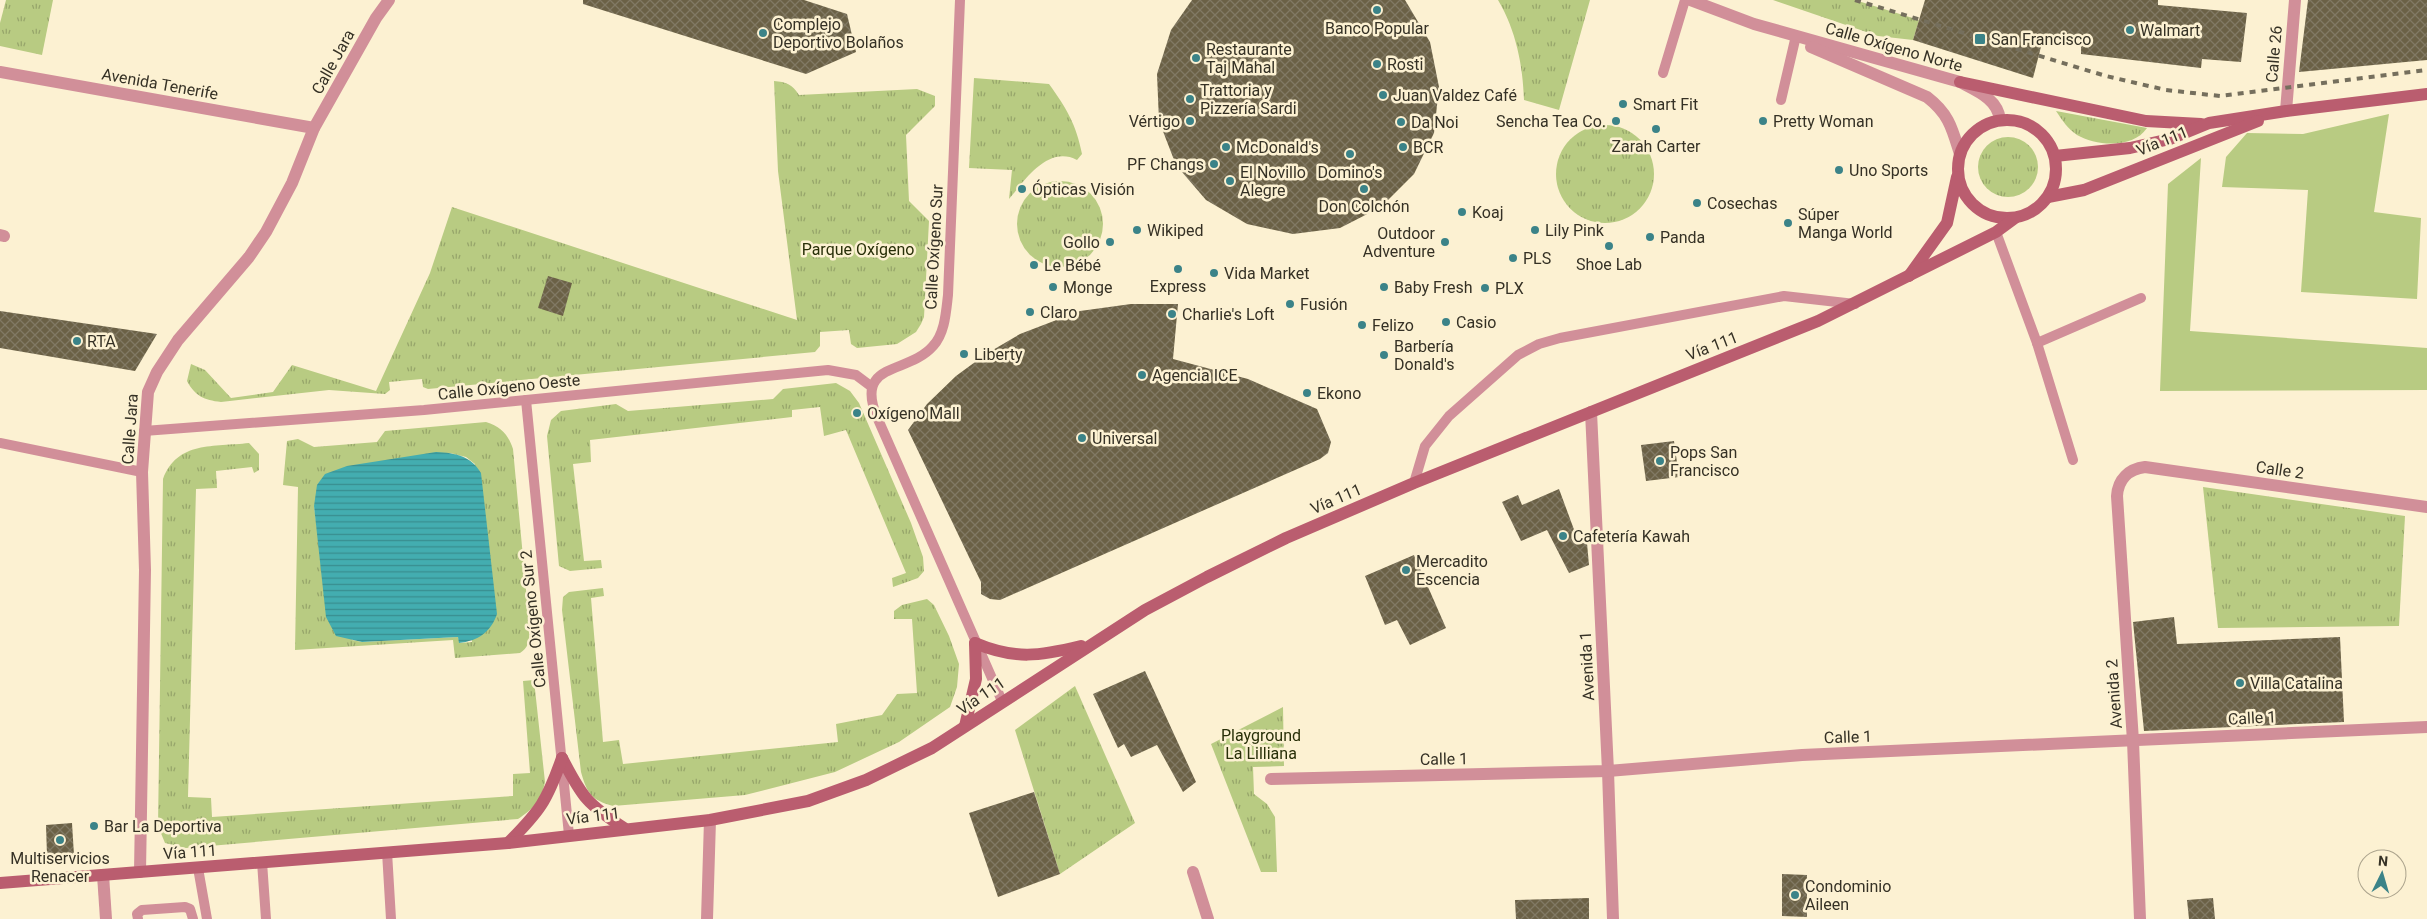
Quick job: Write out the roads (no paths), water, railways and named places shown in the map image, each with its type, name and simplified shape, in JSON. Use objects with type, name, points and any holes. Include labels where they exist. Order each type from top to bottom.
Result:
[{"type":"main road","points":[[1960,82],[2146,121],[2209,124]]},
{"type":"main road","name":"Vía 111","points":[[2055,156],[2130,148],[2170,139],[2209,124],[2286,111],[2378,98],[2427,94]]},
{"type":"main road","name":"Vía 111","points":[[2048,197],[2084,190],[2286,111]]},
{"type":"main road","points":[[2000,120],[2014,120],[2028,124],[2040,132],[2049,143],[2055,156],[2057,170],[2054,184],[2048,197],[2030,213],[2015,218],[1998,218],[1983,213],[1970,203],[1961,189],[1957,173],[1960,154],[1964,144],[1975,132],[1989,123],[2000,120]]},
{"type":"main road","name":"Vía 111","points":[[1907,278],[1947,223],[1957,173]]},
{"type":"main road","name":"Vía 111","points":[[0,883],[508,843],[624,828],[710,820],[808,800],[843,789],[932,748],[1145,610],[1286,538],[1414,483],[1768,342],[1856,304],[1996,232],[2015,218]]},
{"type":"main road","points":[[965,726],[976,679],[975,643],[993,651],[1020,656],[1044,655],[1090,644]]},
{"type":"main road","points":[[562,758],[577,789],[593,807],[624,828]]},
{"type":"main road","points":[[508,843],[540,809],[550,791],[562,758]]},
{"type":"street","name":"Calle Jara","points":[[140,872],[145,570],[142,472],[148,392],[157,372],[178,340],[249,257],[262,238],[292,183],[314,128],[376,18],[389,0]]},
{"type":"street","name":"Calle Oxígeno Norte","points":[[1690,0],[1763,26],[1927,97],[1941,108],[1950,123],[1960,154]]},
{"type":"street","name":"Calle 26","points":[[2286,111],[2295,0]]},
{"type":"street","name":"Calle Oxígeno Norte","points":[[1763,26],[1960,82],[1985,95],[1999,110],[2000,120]]},
{"type":"street","name":"Avenida Tenerife","points":[[0,72],[314,128]]},
{"type":"street","name":"Avenida 1","points":[[1591,412],[1613,919]]},
{"type":"street","name":"Calle 2","points":[[2130,472],[2145,467],[2427,507]]},
{"type":"street","name":"Avenida 2","points":[[2130,472],[2120,482],[2116,496],[2133,741],[2140,919]]},
{"type":"street","name":"Calle 1","points":[[1271,779],[1608,771],[1802,755],[2427,728]]},
{"type":"street","points":[[706,919],[710,820]]},
{"type":"street","points":[[1193,872],[1208,919]]},
{"type":"street","points":[[103,875],[106,919]]},
{"type":"lane","name":"Calle Oxígeno Sur","points":[[872,387],[882,372],[917,359],[926,353],[934,345],[945,316],[948,295],[960,0]]},
{"type":"lane","points":[[1663,73],[1684,0]]},
{"type":"lane","points":[[1781,100],[1796,40]]},
{"type":"lane","points":[[1996,232],[2037,342],[2073,460]]},
{"type":"lane","points":[[1414,483],[1425,446],[1449,416],[1518,355],[1539,344],[1560,338],[1784,296],[1856,304]]},
{"type":"lane","points":[[2037,342],[2141,298]]},
{"type":"lane","name":"Calle Oxígeno Oeste","points":[[144,431],[424,410],[828,370],[856,375],[872,387]]},
{"type":"lane","points":[[872,387],[871,398],[877,418],[1002,701]]},
{"type":"lane","name":"Calle Oxígeno Sur 2","points":[[526,400],[569,835]]},
{"type":"lane","points":[[0,444],[142,472]]},
{"type":"lane","points":[[387,852],[391,919]]},
{"type":"lane","points":[[262,862],[263,916]]},
{"type":"lane","points":[[198,868],[207,919]]},
{"type":"lane","points":[[138,919],[138,914],[142,910],[185,907],[190,909],[193,919]]},
{"type":"water","points":[[436,452],[462,456],[473,463],[481,473],[497,614],[491,626],[478,638],[459,643],[458,637],[362,642],[336,636],[326,617],[314,506],[317,485],[325,474],[347,466]]},
{"type":"railway","points":[[1855,0],[2106,76],[2166,90],[2220,96],[2427,70]]},
{"type":"place","name":"Banco Popular","points":[[1377,10]]},
{"type":"place","name":"Walmart","points":[[2130,30]]},
{"type":"place","name":"Complejo Deportivo Bolaños","points":[[763,33]]},
{"type":"place","name":"San Francisco","points":[[1980,39]]},
{"type":"place","name":"Restaurante Taj Mahal","points":[[1196,58]]},
{"type":"place","name":"Rosti","points":[[1377,64]]},
{"type":"place","name":"Juan Valdez Café","points":[[1383,95]]},
{"type":"place","name":"Trattoria y Pizzería Sardi","points":[[1190,99]]},
{"type":"place","name":"Smart Fit","points":[[1623,104]]},
{"type":"place","name":"Vértigo","points":[[1190,121]]},
{"type":"place","name":"Sencha Tea Co.","points":[[1616,121]]},
{"type":"place","name":"Pretty Woman","points":[[1763,121]]},
{"type":"place","name":"Da Noi","points":[[1401,122]]},
{"type":"place","name":"Zarah Carter","points":[[1656,129]]},
{"type":"place","name":"McDonald's","points":[[1226,147]]},
{"type":"place","name":"BCR","points":[[1403,147]]},
{"type":"place","name":"Domino's","points":[[1350,154]]},
{"type":"place","name":"PF Changs","points":[[1214,164]]},
{"type":"place","name":"Uno Sports","points":[[1839,170]]},
{"type":"place","name":"El Novillo Alegre","points":[[1230,181]]},
{"type":"place","name":"Ópticas Visión","points":[[1022,189]]},
{"type":"place","name":"Don Colchón","points":[[1364,189]]},
{"type":"place","name":"Cosechas","points":[[1697,203]]},
{"type":"place","name":"Koaj","points":[[1462,212]]},
{"type":"place","name":"Súper Manga World","points":[[1788,223]]},
{"type":"place","name":"Wikiped","points":[[1137,230]]},
{"type":"place","name":"Lily Pink","points":[[1535,230]]},
{"type":"place","name":"Panda","points":[[1650,237]]},
{"type":"place","name":"Gollo","points":[[1110,242]]},
{"type":"place","name":"Outdoor Adventure","points":[[1445,242]]},
{"type":"place","name":"Shoe Lab","points":[[1609,246]]},
{"type":"place","name":"PLS","points":[[1513,258]]},
{"type":"place","name":"Le Bébé","points":[[1034,265]]},
{"type":"place","name":"Express","points":[[1178,269]]},
{"type":"place","name":"Vida Market","points":[[1214,273]]},
{"type":"place","name":"Monge","points":[[1053,287]]},
{"type":"place","name":"Baby Fresh","points":[[1384,287]]},
{"type":"place","name":"PLX","points":[[1485,288]]},
{"type":"place","name":"Fusión","points":[[1290,304]]},
{"type":"place","name":"Claro","points":[[1030,312]]},
{"type":"place","name":"Charlie's Loft","points":[[1172,314]]},
{"type":"place","name":"Casio","points":[[1446,322]]},
{"type":"place","name":"Felizo","points":[[1362,325]]},
{"type":"place","name":"RTA","points":[[77,341]]},
{"type":"place","name":"Liberty","points":[[964,354]]},
{"type":"place","name":"Barbería Donald's","points":[[1384,355]]},
{"type":"place","name":"Agencia ICE","points":[[1142,375]]},
{"type":"place","name":"Ekono","points":[[1307,393]]},
{"type":"place","name":"Oxígeno Mall","points":[[857,413]]},
{"type":"place","name":"Universal","points":[[1082,438]]},
{"type":"place","name":"Pops San Francisco","points":[[1660,461]]},
{"type":"place","name":"Cafetería Kawah","points":[[1563,536]]},
{"type":"place","name":"Mercadito Escencia","points":[[1406,570]]},
{"type":"place","name":"Villa Catalina","points":[[2240,683]]},
{"type":"place","name":"Bar La Deportiva","points":[[94,826]]},
{"type":"place","name":"Multiservicios Renacer","points":[[60,840]]},
{"type":"place","name":"Condominio Aileen","points":[[1795,895]]},
{"type":"park label","name":"Parque Oxígeno","points":[[858,249]]},
{"type":"park label","name":"Playground La Lilliana","points":[[1261,744]]}]
